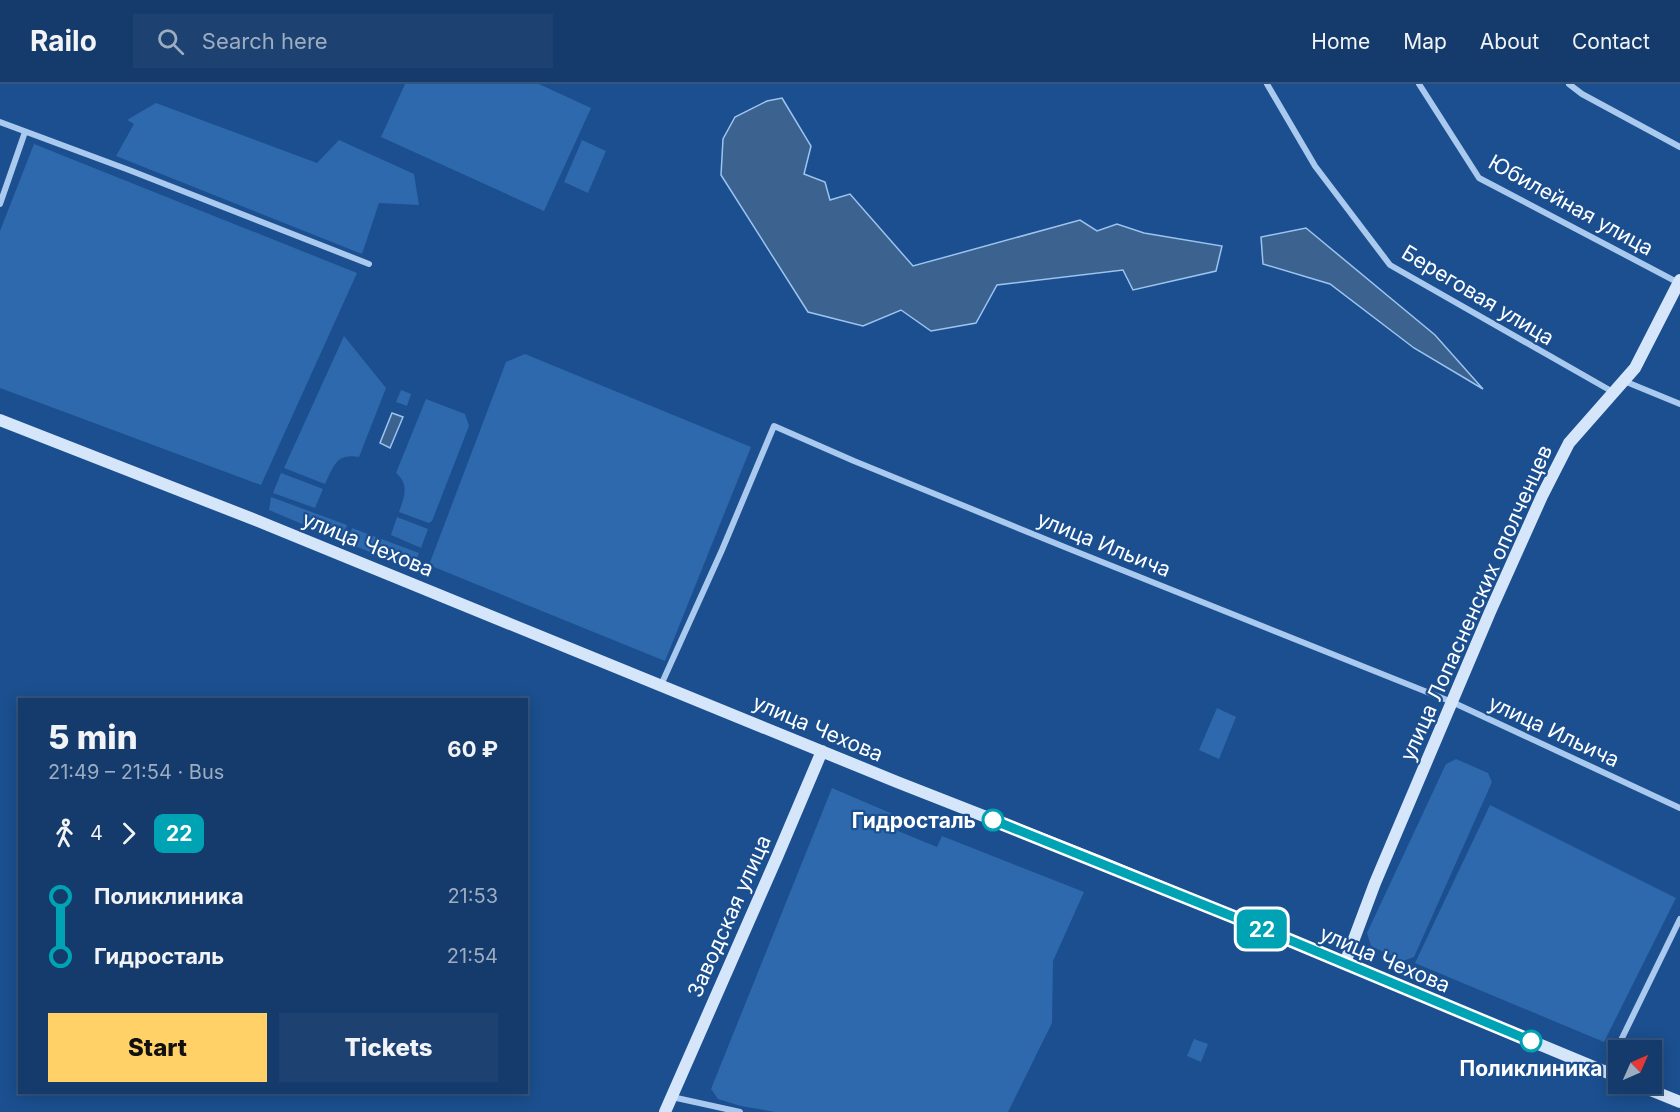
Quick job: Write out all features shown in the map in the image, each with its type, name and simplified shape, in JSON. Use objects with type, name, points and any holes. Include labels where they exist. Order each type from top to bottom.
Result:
[{"type":"street","name":"Береговая улица","points":[[1267,84],[1315,166],[1390,265],[1613,392]]},
{"type":"street","name":"Юбилейная улица","points":[[1419,84],[1479,178],[1680,282]]},
{"type":"street","points":[[1569,84],[1582,94],[1680,147]]},
{"type":"street","points":[[0,122],[369,264]]},
{"type":"street","points":[[0,204],[25,132]]},
{"type":"street","name":"улица Лопасненских ополченцев","points":[[1345,963],[1375,883],[1509,569],[1569,443],[1635,368],[1680,282]]},
{"type":"street","points":[[1624,381],[1680,404]]},
{"type":"street","name":"улица Чехова","points":[[0,420],[221,506],[1110,866],[1608,1073]]},
{"type":"street","name":"улица Ильича","points":[[661,685],[722,550],[774,426],[1072,550],[1452,702],[1680,808]]},
{"type":"street","name":"Заводская улица","points":[[665,1112],[822,751]]},
{"type":"street","points":[[1605,1072],[1680,919]]},
{"type":"street","points":[[1660,1094],[1680,1102]]},
{"type":"street","points":[[671,1097],[740,1112]]},
{"type":"shaded area","points":[[405,84],[539,84],[591,108],[544,211],[381,137]]},
{"type":"shaded area","points":[[782,98],[811,146],[804,174],[825,182],[830,200],[850,194],[913,266],[1080,220],[1097,231],[1117,224],[1144,233],[1222,246],[1216,271],[1133,290],[1123,270],[997,285],[976,323],[931,331],[901,310],[863,326],[808,312],[721,175],[723,139],[735,117],[767,101]]},
{"type":"shaded area","points":[[156,103],[317,163],[339,140],[414,174],[419,205],[379,203],[362,254],[116,156],[134,124],[127,120]]},
{"type":"shaded area","points":[[582,140],[606,151],[588,193],[564,182]]},
{"type":"shaded area","points":[[34,144],[357,273],[261,485],[0,388],[0,231]]},
{"type":"shaded area","points":[[1306,228],[1435,335],[1483,389],[1414,348],[1330,284],[1263,264],[1261,237]]},
{"type":"shaded area","points":[[344,336],[386,388],[359,457],[345,457],[337,462],[325,484],[284,468]]},
{"type":"shaded area","points":[[525,354],[751,447],[665,661],[429,565],[506,362]]},
{"type":"shaded area","points":[[401,390],[411,394],[407,406],[396,402]]},
{"type":"shaded area","points":[[426,399],[465,414],[469,426],[432,521],[429,523],[399,512],[404,487],[396,473]]},
{"type":"shaded area","points":[[392,413],[403,417],[390,448],[380,443]]},
{"type":"shaded area","points":[[281,473],[323,489],[315,508],[273,493]]},
{"type":"shaded area","points":[[271,497],[347,525],[342,541],[269,510]]},
{"type":"shaded area","points":[[397,517],[428,529],[421,548],[391,535]]},
{"type":"shaded area","points":[[352,528],[419,553],[414,565],[408,567],[347,543]]},
{"type":"shaded area","points":[[1217,708],[1236,717],[1219,759],[1199,750]]},
{"type":"shaded area","points":[[1456,759],[1488,773],[1492,782],[1414,957],[1403,961],[1371,946],[1367,933],[1446,764]]},
{"type":"shaded area","name":"Гидросталь","points":[[832,788],[902,818],[898,831],[937,847],[942,836],[1084,892],[1053,961],[1052,1023],[1008,1112],[775,1112],[718,1099],[711,1089]]},
{"type":"shaded area","points":[[1490,805],[1676,898],[1604,1042],[1415,963]]},
{"type":"shaded area","points":[[1194,1039],[1208,1044],[1201,1062],[1187,1056]]},
{"type":"bus line","name":"22","points":[[993,820],[1101,862],[1531,1041]]},
{"type":"place","name":"Гидросталь","points":[[993,820]]},
{"type":"place","name":"Поликлиника","points":[[1531,1041]]}]
